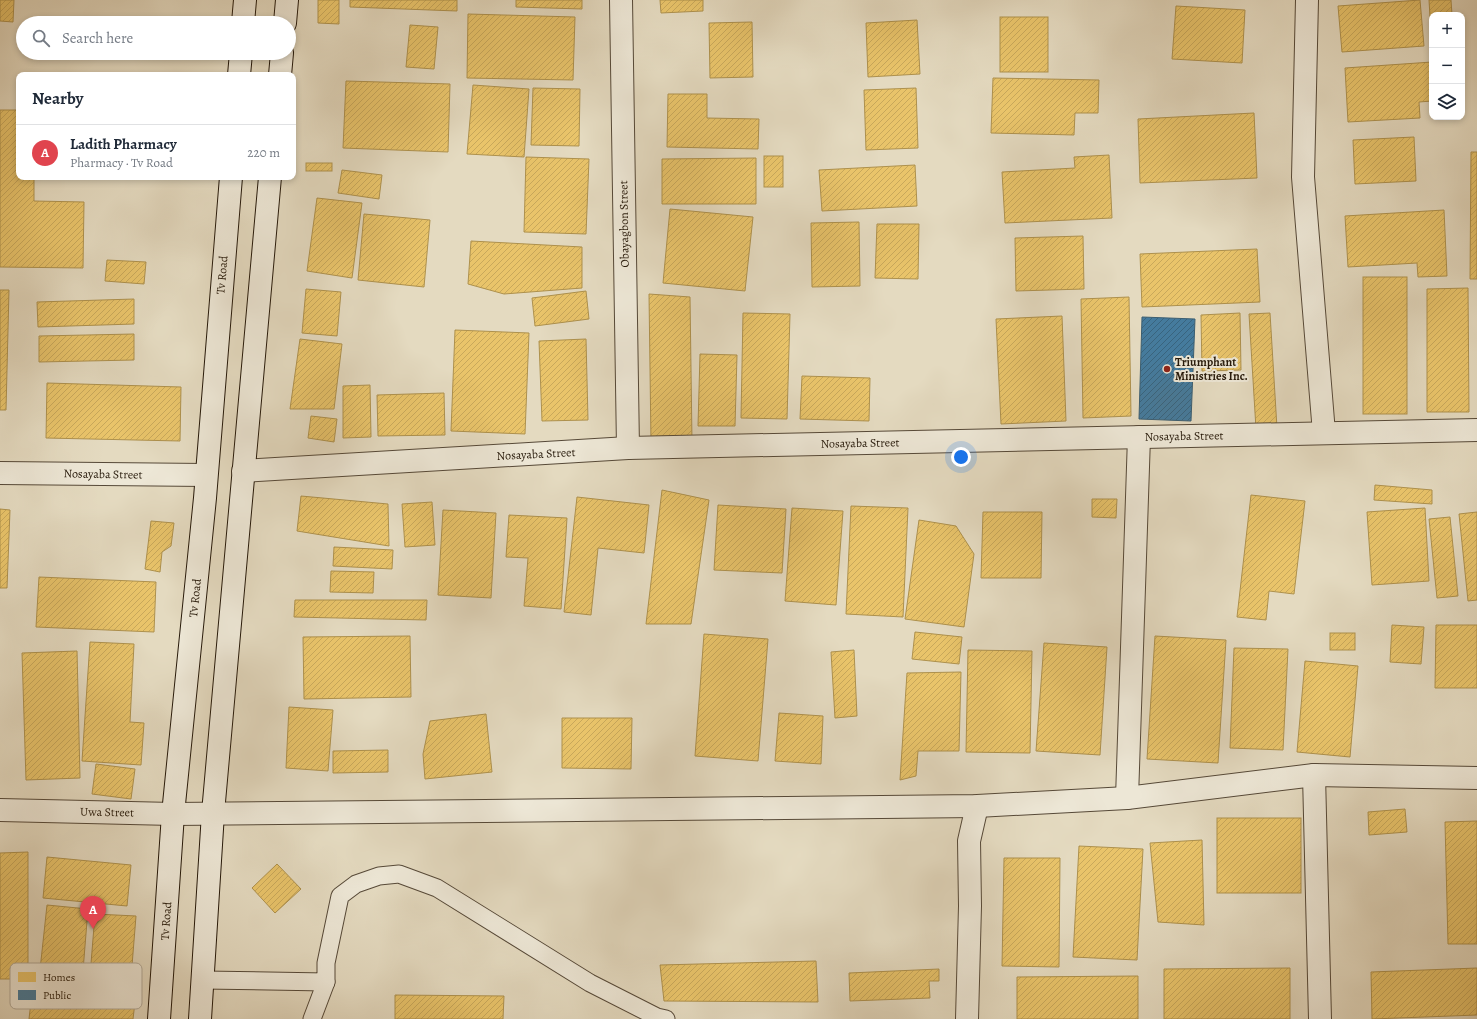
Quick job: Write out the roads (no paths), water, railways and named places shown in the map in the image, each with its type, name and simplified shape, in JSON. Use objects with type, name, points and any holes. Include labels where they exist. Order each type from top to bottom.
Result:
[{"type":"street","points":[[244,16],[245,0]]},
{"type":"street","points":[[286,16],[287,0]]},
{"type":"street","name":"Obayagbon Street","points":[[621,0],[628,448]]},
{"type":"street","points":[[1307,0],[1303,177],[1324,433]]},
{"type":"street","points":[[239,72],[240,60]]},
{"type":"street","points":[[280,72],[281,60]]},
{"type":"street","name":"Tv Road","points":[[159,1019],[173,814],[206,475],[231,180]]},
{"type":"street","points":[[200,1019],[213,813],[270,180]]},
{"type":"street","name":"Nosayaba Street","points":[[243,471],[628,448],[1477,430]]},
{"type":"street","points":[[1127,798],[1139,437]]},
{"type":"street","name":"Nosayaba Street","points":[[0,473],[206,475]]},
{"type":"street","points":[[1314,775],[1320,1019]]},
{"type":"street","name":"Uwa Street","points":[[0,810],[173,814],[977,806],[1127,798],[1314,775],[1477,778]]},
{"type":"street","points":[[966,1019],[970,906],[969,841],[977,806]]},
{"type":"lane","points":[[312,1019],[326,982],[326,963],[340,896],[356,884],[379,876],[399,874],[437,888],[590,983],[657,1017],[666,1019]]},
{"type":"lane","points":[[203,980],[326,982]]},
{"type":"place","name":"Triumphant Ministries Inc.","points":[[1167,369]]},
{"type":"place","name":"Ladith Pharmacy","points":[[93,929]]}]
